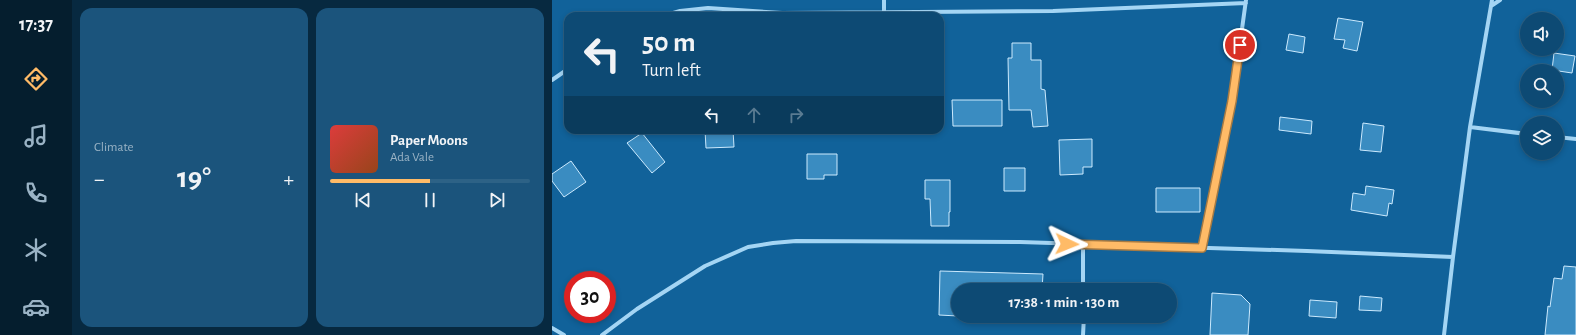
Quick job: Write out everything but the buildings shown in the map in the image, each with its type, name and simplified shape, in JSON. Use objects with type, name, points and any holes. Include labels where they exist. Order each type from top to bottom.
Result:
[{"type":"street","points":[[884,0],[884,12],[1053,11],[1246,2],[1232,101],[1202,248]]},
{"type":"street","points":[[1444,335],[1470,127],[1492,0]]},
{"type":"street","points":[[1491,6],[1500,0]]},
{"type":"street","points":[[677,12],[708,8],[767,12]]},
{"type":"street","points":[[552,80],[564,72]]},
{"type":"street","points":[[1470,127],[1520,133]]},
{"type":"street","points":[[1564,138],[1576,140]]},
{"type":"street","points":[[602,335],[637,309],[705,266],[748,247],[774,242],[1020,242],[1453,257]]},
{"type":"street","points":[[1083,245],[1083,283]]},
{"type":"street","points":[[1083,335],[1084,323]]},
{"type":"street","points":[[552,328],[564,335]]},
{"type":"route","points":[[1067,244],[1202,248],[1232,101],[1240,45]]}]
